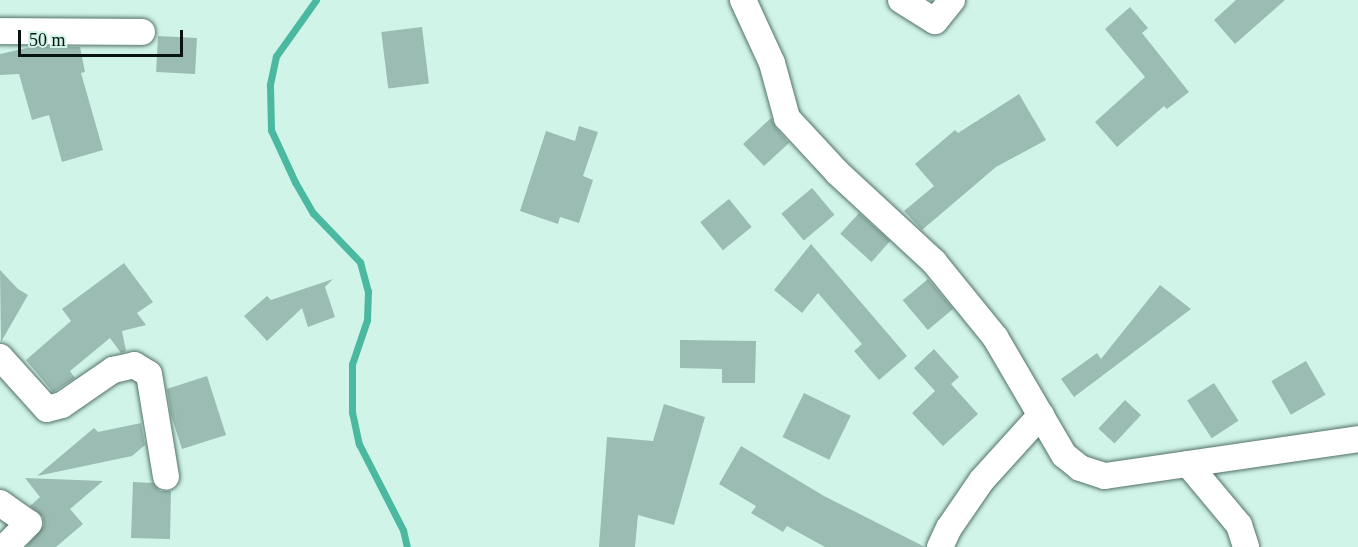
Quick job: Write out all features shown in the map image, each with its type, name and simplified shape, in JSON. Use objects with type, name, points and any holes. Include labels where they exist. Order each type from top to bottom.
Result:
[{"type":"lane","points":[[743,0],[772,63],[787,118],[838,173],[934,262],[995,337],[1064,454],[1080,468],[1105,476],[1358,440]]},
{"type":"lane","points":[[901,0],[935,21],[952,0]]},
{"type":"lane","points":[[0,31],[142,32]]},
{"type":"lane","points":[[0,357],[47,409],[62,405],[113,370],[134,365],[149,374],[166,477]]},
{"type":"lane","points":[[940,547],[949,528],[982,480],[1041,416]]},
{"type":"lane","points":[[1188,464],[1239,525],[1246,547]]},
{"type":"lane","points":[[0,503],[29,523],[5,547]]},
{"type":"building","points":[[1236,0],[1285,0],[1235,44],[1214,20]]},
{"type":"building","points":[[1130,7],[1148,28],[1142,33],[1189,92],[1167,109],[1164,106],[1117,147],[1095,122],[1145,77],[1105,29]]},
{"type":"building","points":[[422,27],[429,84],[388,89],[381,32]]},
{"type":"building","points":[[158,36],[197,38],[195,74],[156,72]]},
{"type":"building","points":[[36,46],[80,47],[85,72],[81,73],[103,150],[62,162],[49,115],[32,120],[19,74],[0,75],[0,54]]},
{"type":"building","points":[[1019,94],[1046,140],[996,167],[922,230],[904,211],[934,186],[915,164],[955,130],[958,133]]},
{"type":"building","points":[[771,118],[789,143],[764,166],[743,144]]},
{"type":"building","points":[[579,126],[598,132],[583,176],[593,180],[579,223],[560,217],[558,224],[520,211],[546,131],[575,141]]},
{"type":"building","points":[[812,188],[834,215],[804,241],[781,214]]},
{"type":"building","points":[[729,199],[752,227],[723,250],[700,222]]},
{"type":"building","points":[[859,213],[890,241],[871,262],[840,234]]},
{"type":"building","points":[[811,244],[907,356],[879,380],[854,351],[862,344],[818,293],[802,313],[774,290]]},
{"type":"building","points":[[124,263],[153,302],[137,313],[146,325],[122,331],[126,351],[121,353],[110,338],[70,371],[75,378],[53,392],[26,360],[71,321],[62,309]]},
{"type":"building","points":[[0,270],[18,289],[28,295],[1,342]]},
{"type":"building","points":[[333,279],[325,287],[335,317],[308,327],[302,308],[267,341],[244,316],[267,296],[271,300]]},
{"type":"building","points":[[928,279],[953,309],[928,330],[903,300]]},
{"type":"building","points":[[1160,285],[1191,309],[1074,397],[1061,379],[1097,353],[1101,359]]},
{"type":"building","points":[[680,340],[756,341],[755,383],[722,383],[722,369],[680,368]]},
{"type":"building","points":[[934,349],[959,377],[951,384],[978,414],[943,446],[912,413],[935,391],[914,368]]},
{"type":"building","points":[[1306,361],[1326,395],[1291,415],[1271,381]]},
{"type":"building","points":[[207,376],[226,435],[182,449],[171,415],[167,389]]},
{"type":"building","points":[[1214,383],[1239,421],[1212,438],[1187,400]]},
{"type":"building","points":[[804,393],[851,416],[829,460],[783,437]]},
{"type":"building","points":[[1125,400],[1141,415],[1114,444],[1098,429]]},
{"type":"building","points":[[664,404],[705,417],[674,525],[638,515],[635,547],[599,547],[607,437],[653,441]]},
{"type":"building","points":[[141,423],[145,445],[132,456],[37,476],[94,428],[98,432]]},
{"type":"building","points":[[741,446],[824,496],[925,547],[825,547],[787,526],[783,532],[751,513],[756,506],[719,484]]},
{"type":"building","points":[[25,478],[103,481],[70,509],[83,524],[56,547],[26,547],[44,525],[43,517],[30,506],[40,497]]},
{"type":"building","points":[[133,482],[153,483],[160,491],[171,491],[170,539],[131,538]]},
{"type":"waterway","points":[[316,0],[276,56],[270,85],[271,130],[295,182],[313,213],[360,262],[368,291],[367,320],[352,364],[352,412],[359,444],[403,530],[407,547]]}]
